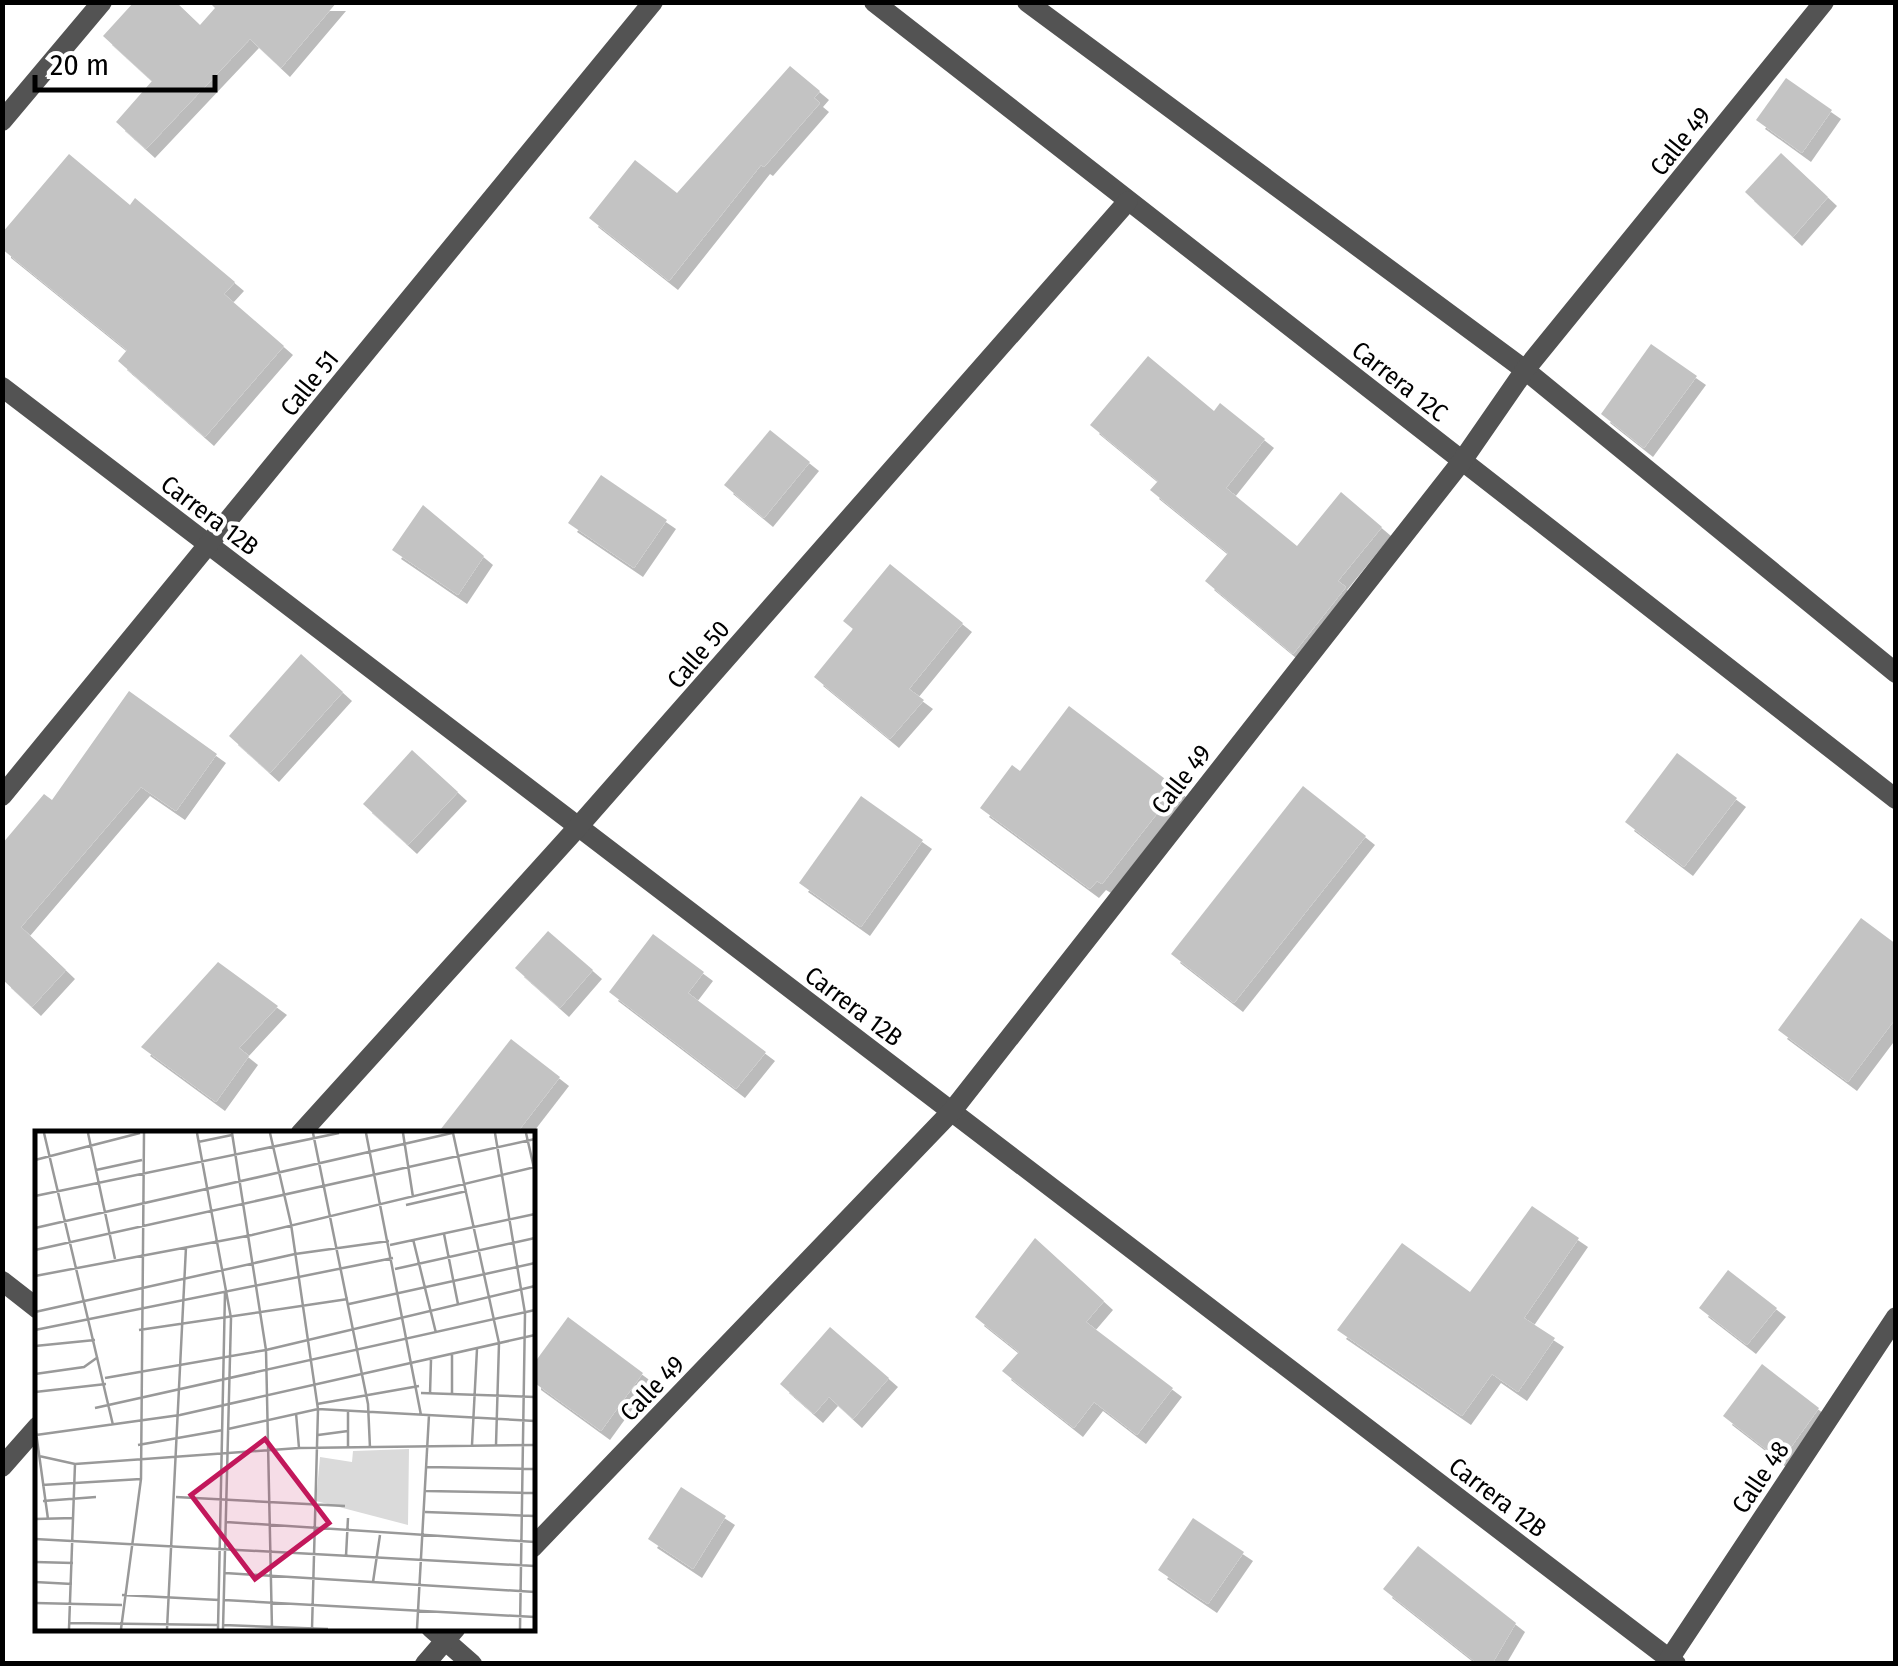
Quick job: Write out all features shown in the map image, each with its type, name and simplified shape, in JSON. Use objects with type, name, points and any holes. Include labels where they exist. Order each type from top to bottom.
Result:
[{"type":"street","points":[[2,120],[102,2]]},
{"type":"street","name":"Calle 51","points":[[2,796],[653,2]]},
{"type":"street","name":"Carrera 12C","points":[[874,2],[1896,799]]},
{"type":"street","points":[[1027,2],[1526,370],[1896,672]]},
{"type":"street","name":"Calle 49","points":[[535,1545],[952,1111],[1462,460],[1526,370],[1824,2]]},
{"type":"street","name":"Calle 50","points":[[303,1131],[578,828],[1128,201]]},
{"type":"street","name":"Carrera 12B","points":[[2,388],[1670,1662]]},
{"type":"street","points":[[2,1281],[35,1307]]},
{"type":"street","name":"Calle 48","points":[[1670,1662],[1896,1317]]},
{"type":"street","points":[[2,1467],[35,1429]]},
{"type":"street","points":[[425,1664],[444,1632],[472,1664]]},
{"type":"building","points":[[134,2],[176,2],[200,25],[215,8],[209,2],[337,2],[281,68],[250,39],[146,149],[116,122],[152,81],[103,36]]},
{"type":"building","points":[[790,66],[820,91],[814,98],[820,103],[764,167],[761,165],[669,281],[589,218],[635,160],[677,193]]},
{"type":"building","points":[[1786,78],[1832,110],[1802,153],[1756,120]]},
{"type":"building","points":[[1781,153],[1828,197],[1793,237],[1745,192]]},
{"type":"building","points":[[69,154],[130,205],[135,198],[235,282],[224,294],[284,346],[205,437],[118,361],[127,350],[2,249],[2,233]]},
{"type":"building","points":[[1651,344],[1697,376],[1644,448],[1601,414]]},
{"type":"building","points":[[1148,356],[1214,411],[1220,403],[1265,439],[1226,488],[1297,546],[1341,492],[1382,527],[1338,581],[1346,587],[1293,654],[1205,581],[1228,553],[1150,490],[1158,481],[1090,425]]},
{"type":"building","points":[[770,430],[810,462],[764,518],[724,485]]},
{"type":"building","points":[[601,475],[667,520],[634,568],[568,523]]},
{"type":"building","points":[[423,505],[484,556],[458,595],[392,550]]},
{"type":"building","points":[[890,564],[963,623],[909,689],[924,700],[890,739],[814,677],[853,629],[843,621]]},
{"type":"building","points":[[301,654],[343,692],[270,773],[229,736]]},
{"type":"building","points":[[129,691],[217,754],[176,811],[141,787],[21,927],[66,970],[32,1007],[2,979],[2,844],[44,794],[52,800]]},
{"type":"building","points":[[1069,706],[1177,788],[1102,884],[1097,881],[1090,889],[980,808],[1012,765],[1020,771]]},
{"type":"building","points":[[412,750],[458,792],[408,845],[363,804]]},
{"type":"building","points":[[1677,753],[1737,798],[1684,867],[1625,822]]},
{"type":"building","points":[[1303,786],[1366,836],[1234,1003],[1171,954]]},
{"type":"building","points":[[861,796],[923,840],[861,927],[799,883]]},
{"type":"building","points":[[1861,918],[1896,944],[1896,1018],[1848,1082],[1778,1030]]},
{"type":"building","points":[[548,931],[593,970],[560,1008],[515,968]]},
{"type":"building","points":[[653,934],[704,972],[688,993],[766,1052],[736,1089],[609,992]]},
{"type":"building","points":[[218,962],[278,1006],[239,1048],[249,1056],[216,1102],[141,1047]]},
{"type":"building","points":[[511,1039],[560,1077],[518,1131],[439,1131]]},
{"type":"building","points":[[1532,1206],[1579,1238],[1524,1318],[1555,1338],[1518,1392],[1492,1374],[1462,1416],[1337,1330],[1402,1243],[1470,1292]]},
{"type":"building","points":[[1035,1238],[1104,1301],[1086,1322],[1173,1388],[1137,1435],[1094,1402],[1074,1428],[1002,1371],[1019,1352],[975,1317]]},
{"type":"building","points":[[1728,1270],[1777,1308],[1747,1345],[1699,1308]]},
{"type":"building","points":[[568,1317],[643,1373],[601,1431],[535,1383],[535,1362]]},
{"type":"building","points":[[830,1327],[889,1378],[853,1419],[829,1397],[814,1414],[780,1384]]},
{"type":"building","points":[[1762,1364],[1819,1408],[1781,1461],[1723,1416]]},
{"type":"building","points":[[681,1487],[726,1516],[693,1569],[648,1539]]},
{"type":"building","points":[[1193,1518],[1244,1552],[1208,1604],[1158,1570]]},
{"type":"building","points":[[1418,1546],[1516,1623],[1492,1664],[1478,1664],[1383,1589]]}]
